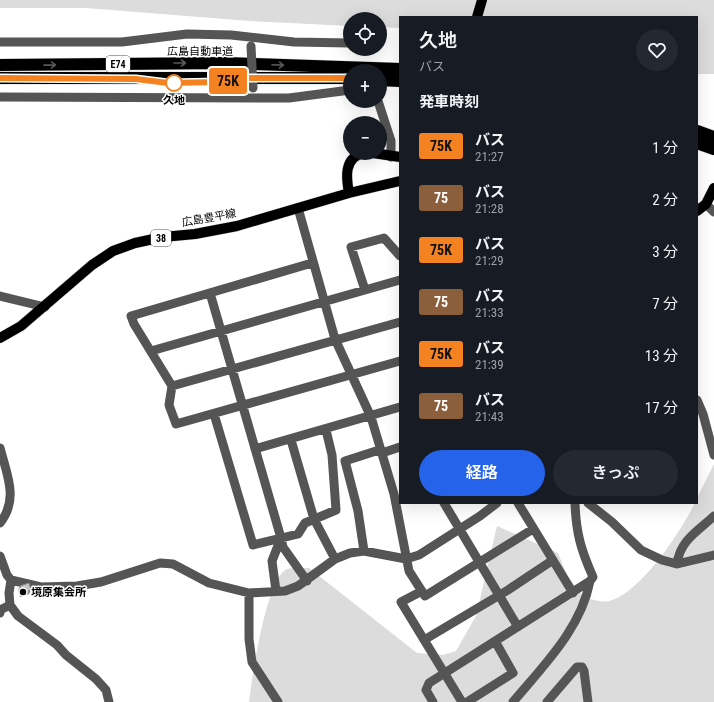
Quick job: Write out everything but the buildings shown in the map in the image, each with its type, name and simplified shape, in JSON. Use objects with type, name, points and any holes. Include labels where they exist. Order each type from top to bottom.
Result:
[{"type":"highway","name":"広島自動車道","points":[[0,65],[225,63],[399,69]]},
{"type":"highway","name":"E74","points":[[0,78],[343,78]]},
{"type":"highway","points":[[387,80],[399,81]]},
{"type":"highway","points":[[698,131],[714,137]]},
{"type":"highway","points":[[698,143],[714,149]]},
{"type":"main road","points":[[477,16],[482,0]]},
{"type":"main road","points":[[349,193],[347,170],[351,160]]},
{"type":"main road","name":"広島豊平線","points":[[0,338],[21,326],[45,307],[92,265],[113,251],[135,243],[237,226],[349,193],[399,181]]},
{"type":"main road","points":[[698,210],[706,204],[714,188]]},
{"type":"street","points":[[0,42],[122,42],[187,34],[231,35],[251,42],[343,43]]},
{"type":"street","points":[[251,42],[252,99]]},
{"type":"street","points":[[0,97],[159,96],[252,99],[289,98],[343,91]]},
{"type":"street","points":[[380,108],[396,157]]},
{"type":"street","points":[[706,204],[714,212]]},
{"type":"street","points":[[298,208],[312,263],[335,339],[371,417],[382,453],[397,493],[409,571],[425,596],[480,563],[533,528]]},
{"type":"street","points":[[365,290],[352,247],[384,238],[399,255]]},
{"type":"street","points":[[312,263],[131,316],[150,351],[172,386],[169,405],[176,424],[399,361]]},
{"type":"street","points":[[150,351],[399,280]]},
{"type":"street","points":[[210,293],[282,538],[283,547],[307,581]]},
{"type":"street","points":[[0,295],[45,307]]},
{"type":"street","points":[[172,386],[399,322]]},
{"type":"street","points":[[698,402],[703,414],[714,455]]},
{"type":"street","points":[[255,449],[371,417],[399,407]]},
{"type":"street","points":[[214,414],[253,545],[298,534],[305,522],[336,510],[332,455],[326,430]]},
{"type":"street","points":[[291,440],[314,519],[335,559]]},
{"type":"street","points":[[364,552],[358,511],[345,461],[376,452],[382,453],[399,447]]},
{"type":"street","points":[[0,448],[10,490],[11,503],[7,514],[0,524]]},
{"type":"street","points":[[445,504],[518,626]]},
{"type":"street","points":[[0,556],[7,575],[11,580],[41,587],[77,586],[101,582],[160,563],[173,564],[209,583],[249,592],[276,590],[285,591],[307,581],[335,559],[350,553],[364,552],[406,559],[419,555],[459,528],[480,516],[496,504]]},
{"type":"street","points":[[519,504],[573,593]]},
{"type":"street","points":[[513,702],[561,646],[581,608],[590,581],[593,577],[581,551],[577,531],[575,504]]},
{"type":"street","points":[[589,504],[612,522],[641,550],[662,560],[677,564],[714,555]]},
{"type":"street","points":[[677,564],[679,551],[694,533],[714,516]]},
{"type":"street","points":[[276,590],[272,561],[282,538]]},
{"type":"street","points":[[424,640],[499,596],[553,560]]},
{"type":"street","points":[[11,580],[9,593],[10,605],[18,616],[57,645],[71,659],[96,679],[106,690],[110,702]]},
{"type":"street","points":[[433,702],[426,690],[429,682],[590,581]]},
{"type":"street","points":[[422,591],[401,602],[462,702]]},
{"type":"street","points":[[249,592],[249,639],[252,662],[278,702]]},
{"type":"street","points":[[0,613],[0,610],[10,605]]},
{"type":"street","points":[[467,702],[513,673],[495,642]]},
{"type":"street","points":[[547,702],[578,667],[582,667],[584,671],[588,702]]},
{"type":"shaded area","points":[[0,0],[714,0],[714,74],[698,74],[698,16],[399,16],[399,28],[387,27],[387,12],[343,12],[343,26],[250,21],[86,8],[0,8]]},
{"type":"shaded area","points":[[714,464],[714,702],[249,702],[261,630],[267,609],[279,576],[287,569],[309,568],[417,653],[443,655],[456,651],[476,616],[497,526],[558,553],[568,578],[585,598],[609,601],[621,596],[634,586],[659,560],[689,515],[694,504],[698,504],[698,496]]},
{"type":"bus line","name":"75K","points":[[0,78],[136,79],[168,83],[220,82],[248,78],[343,77]]},
{"type":"place","name":"久地","points":[[174,83]]},
{"type":"place","name":"境原集会所","points":[[23,592]]}]
